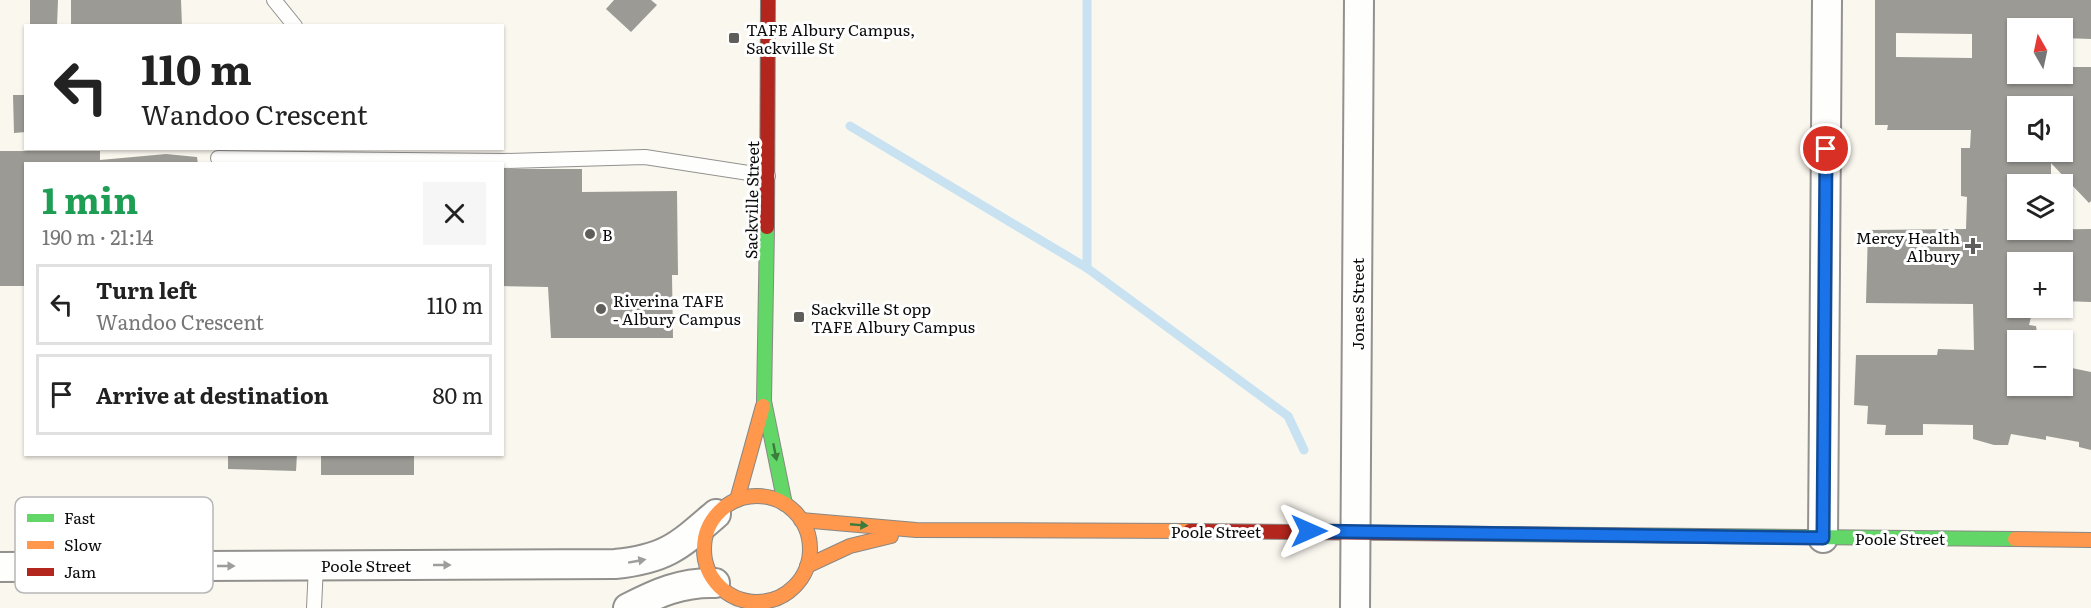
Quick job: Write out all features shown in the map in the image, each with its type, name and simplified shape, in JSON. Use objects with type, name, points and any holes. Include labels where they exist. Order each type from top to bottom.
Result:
[{"type":"street","name":"Sackville Street","points":[[768,0],[764,400],[785,504]]},
{"type":"street","name":"Jones Street","points":[[1355,608],[1359,0]]},
{"type":"street","points":[[1823,538],[1827,0]]},
{"type":"street","name":"Sackville Street","points":[[727,507],[764,400]]},
{"type":"street","points":[[753,496],[770,498],[785,504],[801,520],[808,535],[810,550],[807,566],[798,582],[785,594],[765,601],[745,604],[723,591],[715,583],[708,572],[703,548],[707,530],[727,507],[753,496]]},
{"type":"street","name":"Poole Street","points":[[213,566],[639,562],[662,555],[684,542],[727,507]]},
{"type":"street","name":"Poole Street","points":[[801,520],[916,530],[1355,531],[2091,540]]},
{"type":"street","name":"Poole Street","points":[[807,566],[850,546],[916,530]]},
{"type":"street","name":"Poole Street","points":[[0,567],[15,567]]},
{"type":"street","points":[[628,608],[677,586],[696,582],[715,583]]},
{"type":"street","points":[[779,608],[785,594]]},
{"type":"lane","points":[[274,0],[293,24]]},
{"type":"lane","points":[[218,158],[398,154],[504,161],[645,157],[768,176]]},
{"type":"lane","points":[[314,608],[316,565]]},
{"type":"building","points":[[30,0],[58,0],[57,24],[30,24]]},
{"type":"building","points":[[71,0],[181,0],[182,24],[71,24]]},
{"type":"building","points":[[614,0],[651,0],[657,5],[631,32],[606,9]]},
{"type":"building","points":[[1875,0],[2091,0],[2091,39],[2073,38],[2073,18],[2007,18],[2007,84],[2073,84],[2073,67],[2091,67],[2091,201],[2089,203],[2073,186],[2073,174],[2061,174],[2051,163],[2051,174],[2007,174],[2007,240],[2073,240],[2073,229],[2091,229],[2091,302],[2073,301],[2073,252],[2007,252],[2007,318],[2031,318],[2029,325],[2036,326],[2037,330],[2007,330],[2007,396],[2073,396],[2073,368],[2091,372],[2091,450],[2079,447],[2079,442],[2046,436],[2046,440],[2011,434],[2008,445],[1994,445],[1973,439],[1973,425],[1923,424],[1923,435],[1885,435],[1886,425],[1867,424],[1868,406],[1854,405],[1856,355],[1937,355],[1938,349],[1974,350],[1973,304],[1866,303],[1868,230],[1966,229],[1967,197],[1961,196],[1961,148],[1970,148],[1971,130],[1887,130],[1888,125],[1875,125]],"holes":[[[1896,33],[1972,34],[1972,58],[1896,57]]]},
{"type":"building","points":[[13,95],[24,95],[24,132],[14,133]]},
{"type":"building","points":[[0,151],[100,151],[100,160],[166,154],[197,157],[198,162],[24,162],[24,286],[0,286]]},
{"type":"building","name":"B","points":[[504,169],[582,169],[582,192],[677,191],[678,275],[672,275],[673,338],[551,338],[548,287],[504,286]]},
{"type":"building","points":[[228,456],[297,456],[296,471],[228,469]]},
{"type":"building","points":[[321,456],[414,456],[414,475],[321,475]]},
{"type":"waterway","points":[[1087,0],[1087,268]]},
{"type":"waterway","points":[[850,126],[1087,268],[1288,416],[1304,450]]},
{"type":"traffic: fast","points":[[767,227],[764,401],[785,504]]},
{"type":"traffic: fast","points":[[1496,534],[2015,539]]},
{"type":"traffic: slow","points":[[737,500],[763,406]]},
{"type":"traffic: slow","points":[[757,496],[777,500],[794,512],[806,529],[810,549],[806,569],[794,586],[777,598],[757,602],[737,598],[720,586],[708,569],[704,549],[708,529],[720,512],[737,500],[757,496]]},
{"type":"traffic: slow","points":[[801,520],[916,530],[1190,531]]},
{"type":"traffic: slow","points":[[807,566],[850,546],[891,536]]},
{"type":"traffic: slow","points":[[2015,539],[2091,540]]},
{"type":"traffic: jam","points":[[767,227],[768,0]]},
{"type":"traffic: jam","points":[[1190,531],[1496,534]]},
{"type":"place","name":"TAFE Albury Campus, Sackville St","points":[[734,38]]},
{"type":"place","name":"B","points":[[590,234]]},
{"type":"place","name":"Mercy Health Albury","points":[[1973,246]]},
{"type":"place","name":"Riverina TAFE - Albury Campus","points":[[601,309]]},
{"type":"place","name":"Sackville St opp TAFE Albury Campus","points":[[799,317]]},
{"type":"route","points":[[1309,531],[1823,538],[1826,149]]}]
